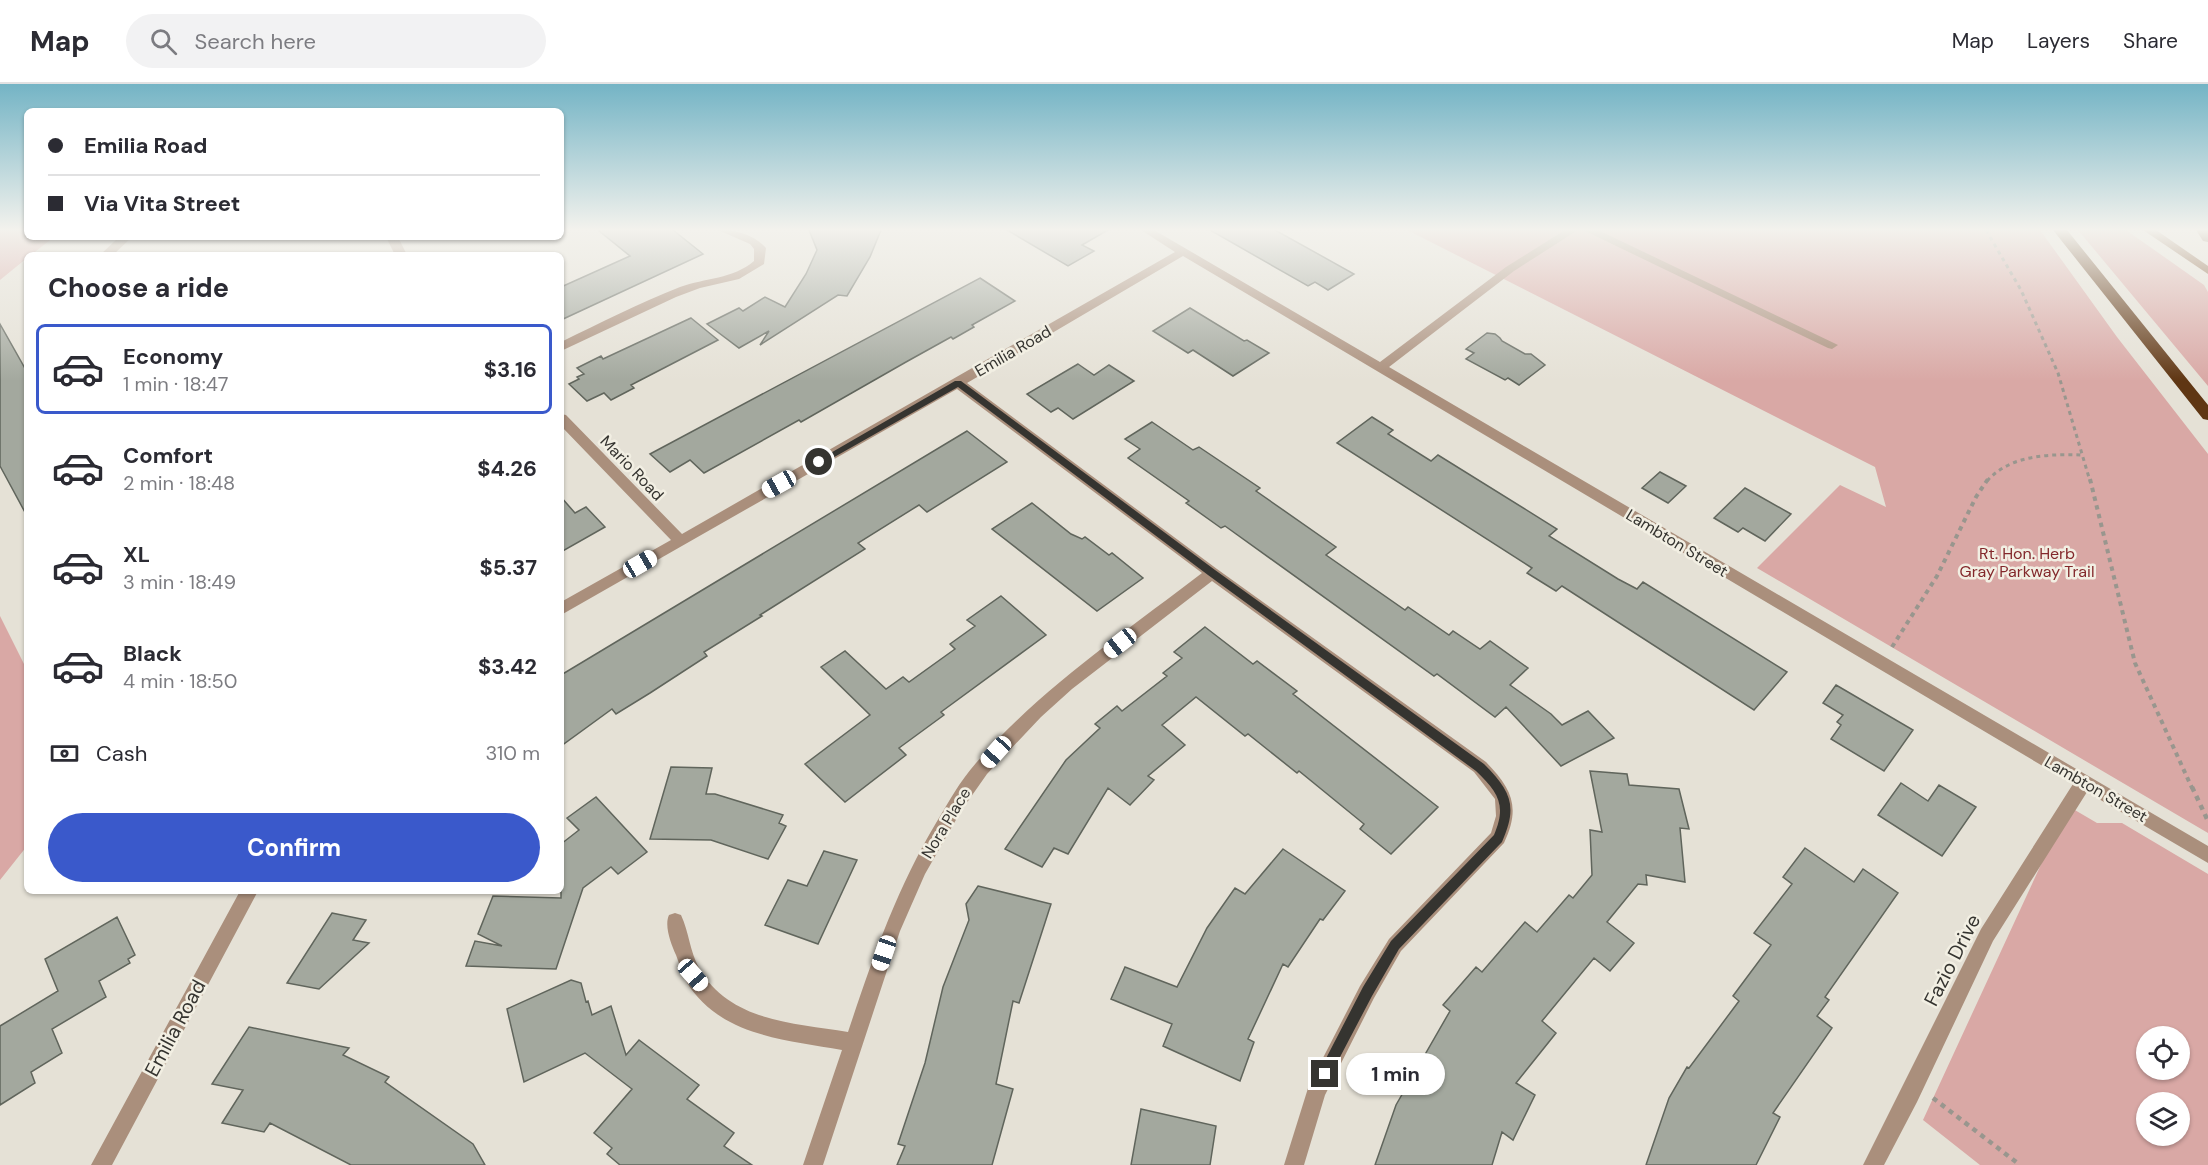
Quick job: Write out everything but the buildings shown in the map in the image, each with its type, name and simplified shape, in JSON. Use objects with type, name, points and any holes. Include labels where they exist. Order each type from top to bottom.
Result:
[{"type":"highway","points":[[2100,280],[2208,416]]},
{"type":"street","points":[[564,346],[689,288],[723,280]]},
{"type":"street","name":"Emilia Road","points":[[564,607],[1133,280]]},
{"type":"street","name":"Lambton Street","points":[[1231,280],[2208,855]]},
{"type":"street","points":[[1381,367],[1495,280]]},
{"type":"street","points":[[1696,280],[1832,345]]},
{"type":"street","points":[[958,383],[1212,573],[1480,767],[1498,785],[1506,803],[1505,821],[1498,838],[1395,945],[1367,992],[1316,1092],[1296,1151],[1294,1165]]},
{"type":"street","name":"Mario Road","points":[[564,421],[680,541]]},
{"type":"street","name":"Nora Place","points":[[813,1165],[906,894],[955,806],[981,769],[1011,735],[1058,692],[1212,573]]},
{"type":"street","name":"Fazio Drive","points":[[1873,1165],[1910,1095],[1987,935],[2084,782]]},
{"type":"street","name":"Emilia Road","points":[[101,1165],[247,894]]},
{"type":"street","points":[[675,921],[682,948],[693,975],[712,997],[733,1015],[760,1026],[854,1043]]},
{"type":"path","points":[[2015,280],[2058,373],[2084,455],[2136,663],[2208,820]]},
{"type":"path","points":[[1880,663],[1916,612],[1950,553],[1976,497],[1988,478],[2031,456],[2084,455]]},
{"type":"path","points":[[1940,1104],[2020,1165]]},
{"type":"green space","name":"Rt. Hon. Herb Gray Parkway Trail","points":[[1507,280],[2076,280],[2208,454],[2208,833],[1757,568],[1840,485],[1886,507],[1875,467]]},
{"type":"green space","points":[[2120,280],[2198,280],[2204,285],[2208,292],[2208,386]]},
{"type":"green space","points":[[0,616],[24,664],[24,850],[0,880]]},
{"type":"green space","points":[[2068,806],[2097,823],[2122,823],[2208,874],[2208,1165],[1980,1165],[1923,1120]]},
{"type":"route","points":[[819,462],[958,383],[1212,573],[1480,767],[1498,785],[1506,803],[1505,821],[1498,838],[1395,945],[1367,992],[1325,1074]]}]
